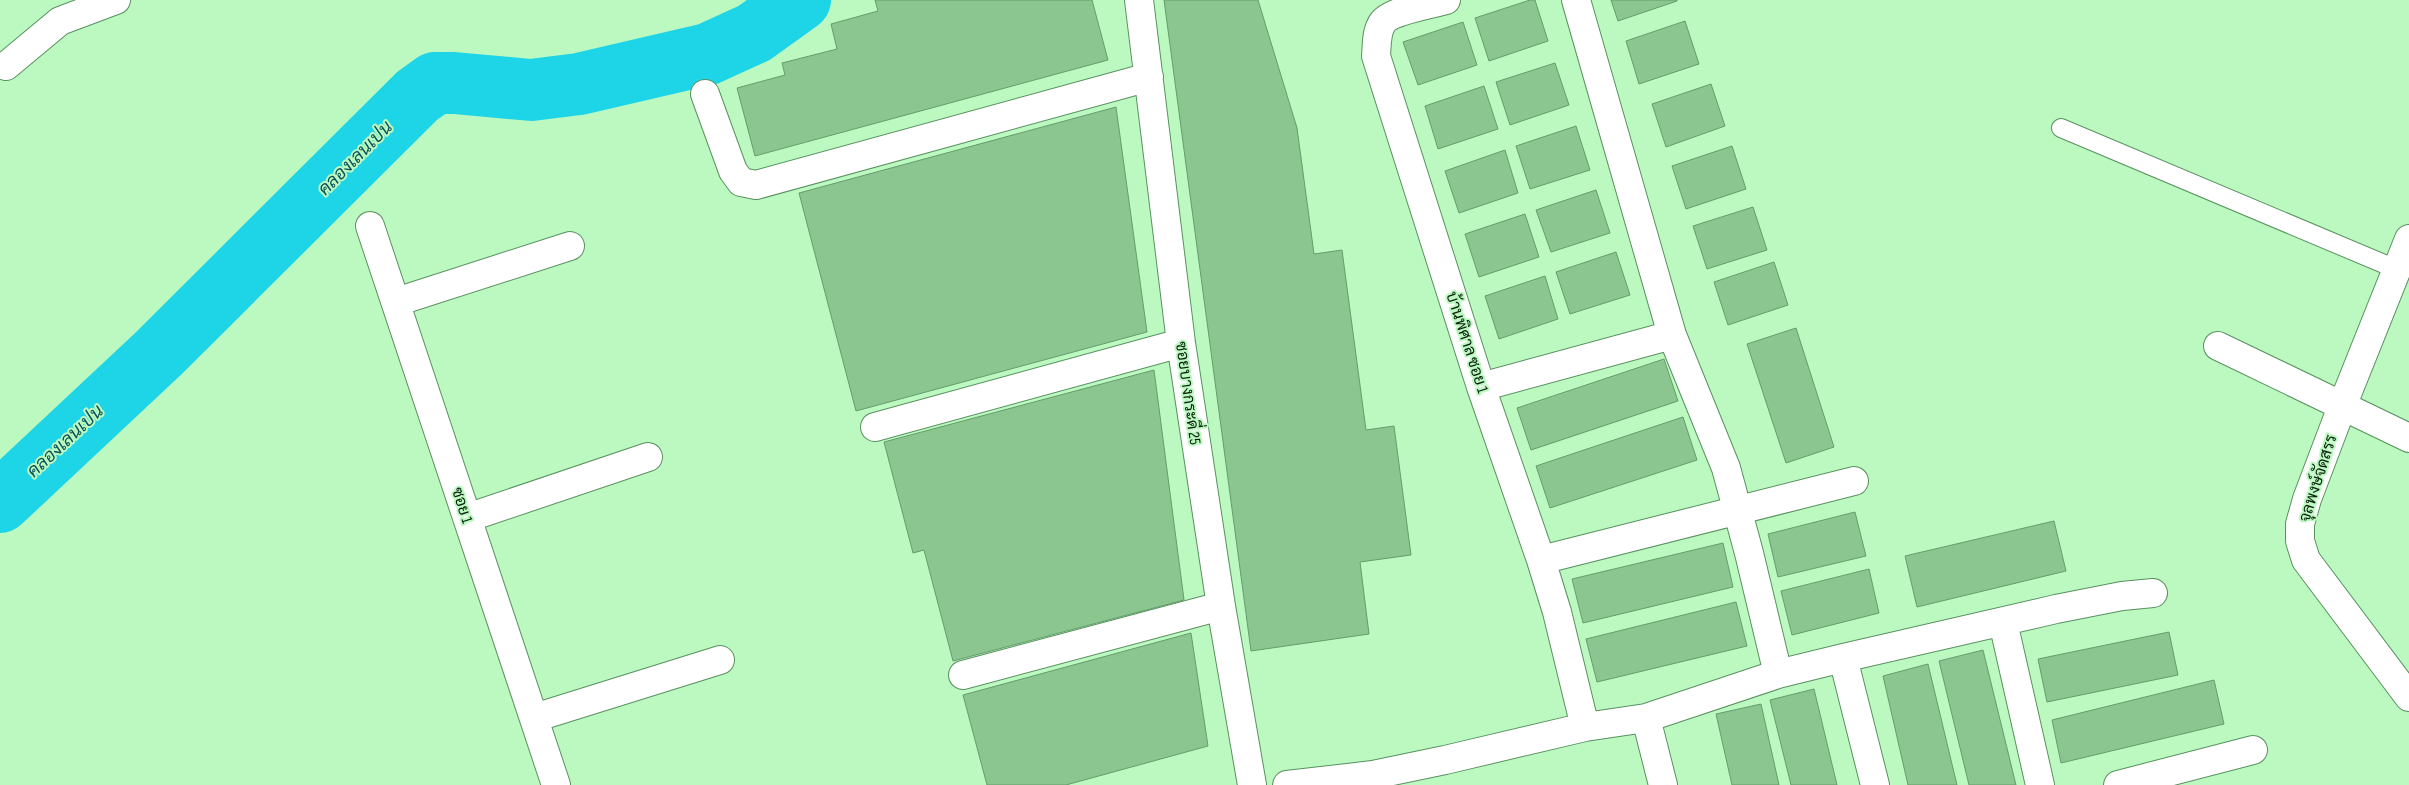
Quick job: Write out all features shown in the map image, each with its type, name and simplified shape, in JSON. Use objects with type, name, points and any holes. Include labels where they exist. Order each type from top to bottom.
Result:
[{"type":"street","points":[[6,66],[60,21],[116,0]]},
{"type":"street","name":"ซอยบางกระดี่ 25","points":[[1139,0],[1181,343],[1221,606],[1252,785]]},
{"type":"street","name":"บ้านพิศาล ซอย 1","points":[[1446,0],[1395,15],[1383,21],[1378,35],[1376,56],[1481,387],[1541,560],[1557,612],[1585,727]]},
{"type":"street","points":[[1576,0],[1672,335],[1726,468],[1778,674]]},
{"type":"street","points":[[705,94],[733,171],[741,182],[756,185],[1149,77]]},
{"type":"street","name":"ซอย 1","points":[[370,226],[556,785]]},
{"type":"street","name":"จุลพงษ์จัดสรร","points":[[2409,239],[2342,404],[2300,524],[2300,541],[2306,560],[2409,697]]},
{"type":"street","points":[[396,302],[570,246]]},
{"type":"street","points":[[1481,387],[1672,335]]},
{"type":"street","points":[[875,427],[1181,343]]},
{"type":"street","points":[[2218,346],[2342,404],[2409,438]]},
{"type":"street","points":[[467,518],[648,457]]},
{"type":"street","points":[[1541,560],[1854,481]]},
{"type":"street","points":[[1287,785],[1392,771],[1585,727],[1646,718],[1778,674],[2122,596],[2153,593]]},
{"type":"street","points":[[963,675],[1221,606]]},
{"type":"street","points":[[2003,622],[2040,785]]},
{"type":"street","points":[[1843,658],[1875,785]]},
{"type":"street","points":[[534,718],[720,660]]},
{"type":"street","points":[[1646,718],[1663,785]]},
{"type":"street","points":[[2118,785],[2253,750]]},
{"type":"lane","points":[[2061,128],[2396,269]]},
{"type":"building","points":[[875,0],[1092,0],[1108,60],[755,156],[737,88],[785,75],[782,63],[837,49],[831,24],[878,11]]},
{"type":"building","points":[[1164,0],[1258,0],[1297,128],[1314,254],[1342,250],[1366,430],[1394,426],[1411,555],[1360,562],[1369,634],[1251,651]]},
{"type":"building","points":[[1535,0],[1548,41],[1489,61],[1475,18]]},
{"type":"building","points":[[1611,0],[1677,0],[1677,1],[1618,21]]},
{"type":"building","points":[[1685,21],[1699,64],[1639,84],[1626,41]]},
{"type":"building","points":[[1463,22],[1477,65],[1418,85],[1403,42]]},
{"type":"building","points":[[1555,63],[1569,105],[1510,125],[1496,82]]},
{"type":"building","points":[[1711,84],[1725,126],[1666,147],[1652,104]]},
{"type":"building","points":[[1484,86],[1498,129],[1438,149],[1425,106]]},
{"type":"building","points":[[1116,107],[1147,332],[856,411],[799,193]]},
{"type":"building","points":[[1576,126],[1590,170],[1530,189],[1516,146]]},
{"type":"building","points":[[1732,146],[1746,189],[1686,209],[1672,166]]},
{"type":"building","points":[[1505,150],[1518,193],[1459,213],[1445,171]]},
{"type":"building","points":[[1596,190],[1610,233],[1551,252],[1536,210]]},
{"type":"building","points":[[1753,207],[1767,250],[1707,269],[1693,226]]},
{"type":"building","points":[[1525,214],[1539,257],[1479,277],[1465,234]]},
{"type":"building","points":[[1616,252],[1630,295],[1570,314],[1556,272]]},
{"type":"building","points":[[1774,262],[1788,305],[1728,325],[1714,282]]},
{"type":"building","points":[[1545,276],[1558,319],[1499,339],[1485,296]]},
{"type":"building","points":[[1796,328],[1834,447],[1786,463],[1747,344]]},
{"type":"building","points":[[1664,359],[1678,401],[1531,450],[1517,408]]},
{"type":"building","points":[[1154,370],[1184,600],[953,661],[924,550],[913,553],[884,442]]},
{"type":"building","points":[[1683,417],[1697,460],[1550,508],[1536,466]]},
{"type":"building","points":[[1855,512],[1866,556],[1778,577],[1768,534]]},
{"type":"building","points":[[2054,521],[2066,571],[1917,607],[1905,556]]},
{"type":"building","points":[[1723,543],[1733,587],[1583,623],[1572,579]]},
{"type":"building","points":[[1869,569],[1879,613],[1792,635],[1781,591]]},
{"type":"building","points":[[1736,602],[1747,646],[1597,682],[1586,639]]},
{"type":"building","points":[[2169,632],[2178,675],[2047,702],[2038,659]]},
{"type":"building","points":[[1191,633],[1208,746],[1066,785],[987,785],[963,695]]},
{"type":"building","points":[[1983,650],[2016,785],[1969,785],[1939,661]]},
{"type":"building","points":[[1928,664],[1957,785],[1908,785],[1883,676]]},
{"type":"building","points":[[2214,680],[2224,724],[2061,763],[2052,720]]},
{"type":"building","points":[[1814,689],[1837,785],[1791,785],[1770,700]]},
{"type":"building","points":[[1761,704],[1779,785],[1732,785],[1716,714]]},
{"type":"waterway","name":"คลองเลนเปน","points":[[0,502],[159,353],[417,96],[435,83],[531,90],[579,84],[708,54],[754,33],[800,0]]}]
